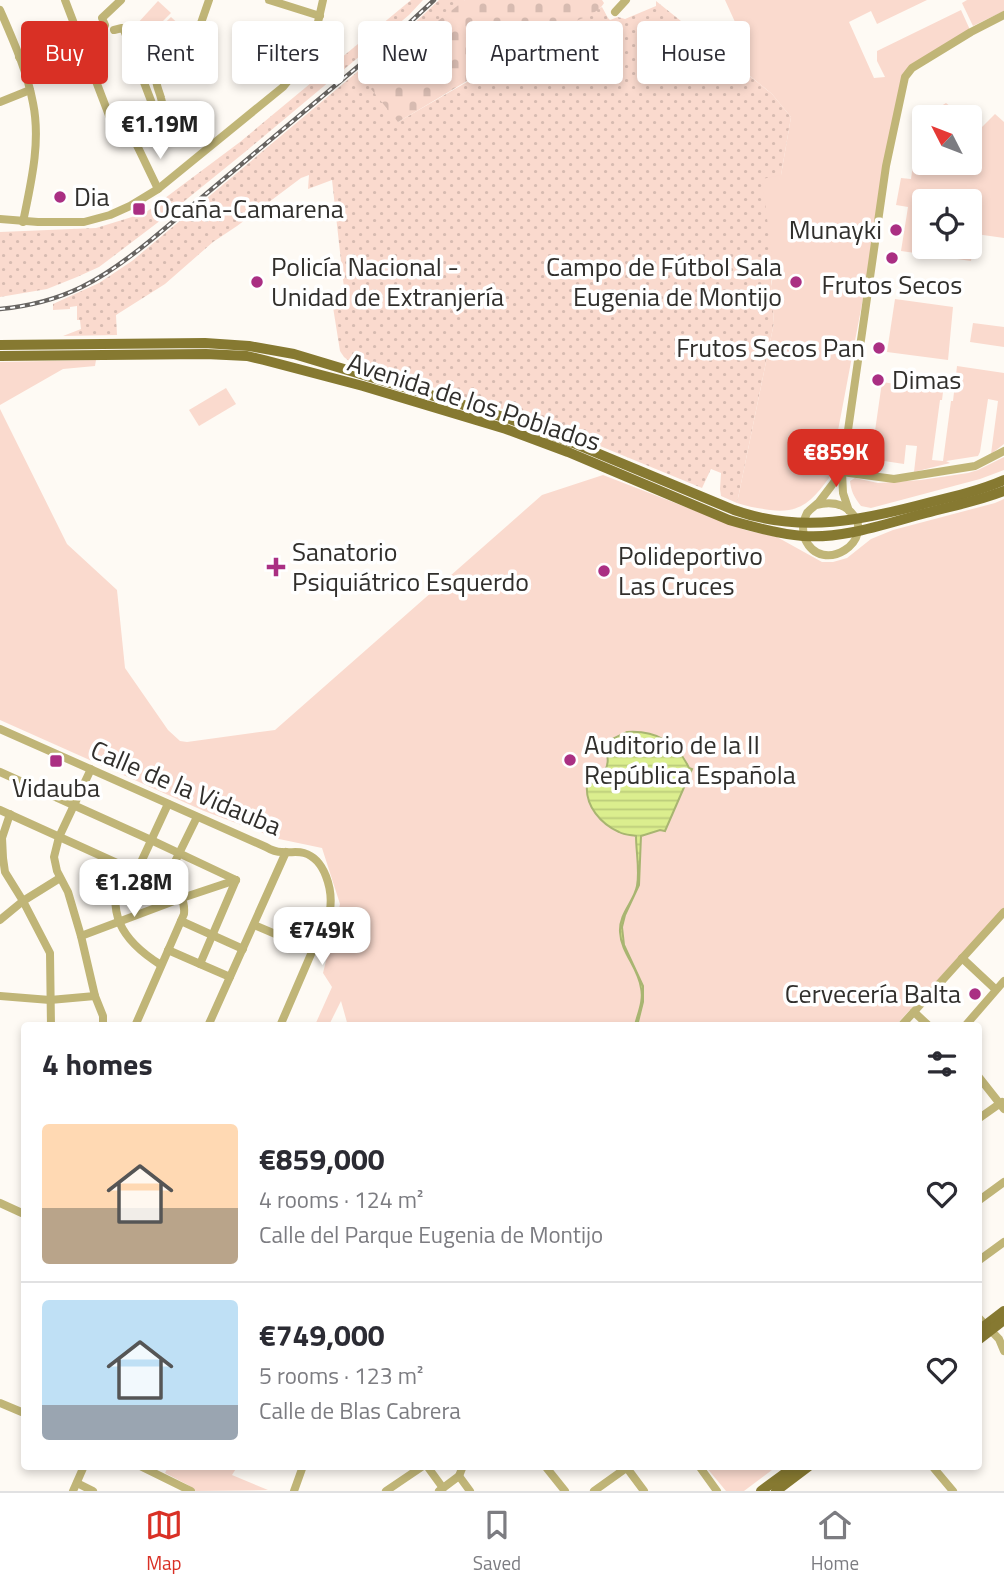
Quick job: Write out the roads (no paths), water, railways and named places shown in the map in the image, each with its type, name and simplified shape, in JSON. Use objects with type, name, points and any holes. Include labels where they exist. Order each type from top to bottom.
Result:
[{"type":"main road","name":"Avenida de los Poblados","points":[[0,345],[205,343],[249,346],[294,355],[510,419],[752,516],[804,524],[857,526],[972,501],[1004,491]]},
{"type":"main road","name":"Avenida de los Poblados","points":[[0,356],[247,356],[363,386],[506,429],[568,452],[729,520],[804,536],[831,535],[886,514],[971,492],[1004,480]]},
{"type":"main road","points":[[985,1329],[1004,1311]]},
{"type":"main road","points":[[985,1329],[1004,1320]]},
{"type":"main road","points":[[761,1491],[790,1470]]},
{"type":"main road","points":[[776,1491],[804,1470]]},
{"type":"street","points":[[65,0],[73,21]]},
{"type":"street","points":[[103,21],[102,18],[121,0]]},
{"type":"street","points":[[158,189],[132,135],[159,115],[163,102],[155,81],[156,75],[201,23],[209,0]]},
{"type":"street","points":[[269,0],[320,16]]},
{"type":"street","points":[[0,219],[23,222],[84,222],[110,215],[158,189],[283,87],[305,60],[323,0]]},
{"type":"street","points":[[615,12],[626,0]]},
{"type":"street","points":[[0,10],[30,90],[35,117],[35,165],[23,222]]},
{"type":"street","points":[[842,472],[807,513],[804,524],[807,543],[820,554],[841,553],[855,541],[857,526],[843,493],[842,472],[886,166],[905,77],[912,68],[1004,15]]},
{"type":"street","points":[[96,84],[114,131],[120,134],[145,125],[152,116],[153,106],[124,30],[114,30]]},
{"type":"street","points":[[0,102],[30,90]]},
{"type":"street","points":[[0,225],[23,222]]},
{"type":"street","points":[[842,472],[894,479],[975,466],[1004,451]]},
{"type":"street","points":[[816,505],[835,503],[849,510]]},
{"type":"street","name":"Calle de la Vidauba","points":[[0,729],[275,851],[303,852],[316,859],[325,874],[331,900],[313,950]]},
{"type":"street","points":[[91,769],[59,837],[54,864],[68,892],[82,936],[103,1022]]},
{"type":"street","points":[[0,772],[236,880]]},
{"type":"street","points":[[136,873],[168,804]]},
{"type":"street","points":[[0,810],[164,884],[176,890],[182,898],[184,908],[181,921],[137,1022]]},
{"type":"street","points":[[10,814],[2,838],[5,872],[50,953],[51,1022]]},
{"type":"street","points":[[164,884],[197,817]]},
{"type":"street","points":[[210,1022],[286,852]]},
{"type":"street","points":[[122,866],[115,896],[123,932],[145,956],[161,965]]},
{"type":"street","points":[[0,919],[60,878]]},
{"type":"street","points":[[82,936],[236,880]]},
{"type":"street","points":[[200,964],[236,880]]},
{"type":"street","points":[[905,1022],[1004,912]]},
{"type":"street","points":[[181,921],[243,949]]},
{"type":"street","points":[[254,925],[313,950],[282,1022]]},
{"type":"street","points":[[168,950],[230,977]]},
{"type":"street","points":[[962,958],[1000,987],[969,1022]]},
{"type":"street","points":[[0,996],[50,1000],[95,996]]},
{"type":"street","points":[[914,1012],[925,1022]]},
{"type":"street","points":[[982,1080],[1003,1104],[982,1117]]},
{"type":"street","points":[[982,1195],[1004,1182]]},
{"type":"street","points":[[0,1203],[21,1213]]},
{"type":"street","points":[[982,1258],[1004,1242]]},
{"type":"street","points":[[985,1329],[999,1339],[1004,1351]]},
{"type":"street","points":[[0,1403],[21,1412]]},
{"type":"street","points":[[82,1470],[75,1487],[93,1491]]},
{"type":"street","points":[[147,1470],[170,1484],[191,1491]]},
{"type":"street","points":[[294,1491],[302,1470]]},
{"type":"street","points":[[386,1491],[419,1470]]},
{"type":"street","points":[[428,1470],[441,1490],[459,1476],[461,1470]]},
{"type":"street","points":[[548,1470],[565,1491]]},
{"type":"street","points":[[594,1491],[624,1470]]},
{"type":"street","points":[[630,1470],[644,1491]]},
{"type":"street","points":[[701,1470],[717,1491]]},
{"type":"street","points":[[935,1470],[953,1491]]},
{"type":"street","points":[[459,1476],[470,1491]]},
{"type":"railway","points":[[0,309],[63,295],[116,267],[434,0]]},
{"type":"place","name":"Dia","points":[[60,197]]},
{"type":"place","name":"Ocaña-Camarena","points":[[139,209]]},
{"type":"place","name":"Munayki","points":[[896,230]]},
{"type":"place","name":"Frutos Secos","points":[[892,258]]},
{"type":"place","name":"Policía Nacional - Unidad de Extranjería","points":[[257,282]]},
{"type":"place","name":"Campo de Fútbol Sala Eugenia de Montijo","points":[[796,282]]},
{"type":"place","name":"Frutos Secos Pan","points":[[879,348]]},
{"type":"place","name":"Dimas","points":[[878,380]]},
{"type":"place","name":"Sanatorio Psiquiátrico Esquerdo","points":[[276,567]]},
{"type":"place","name":"Polideportivo Las Cruces","points":[[604,571]]},
{"type":"place","name":"Auditorio de la II República Española","points":[[570,760]]},
{"type":"place","name":"Vidauba","points":[[56,761]]},
{"type":"place","name":"Cervecería Balta","points":[[975,994]]}]
